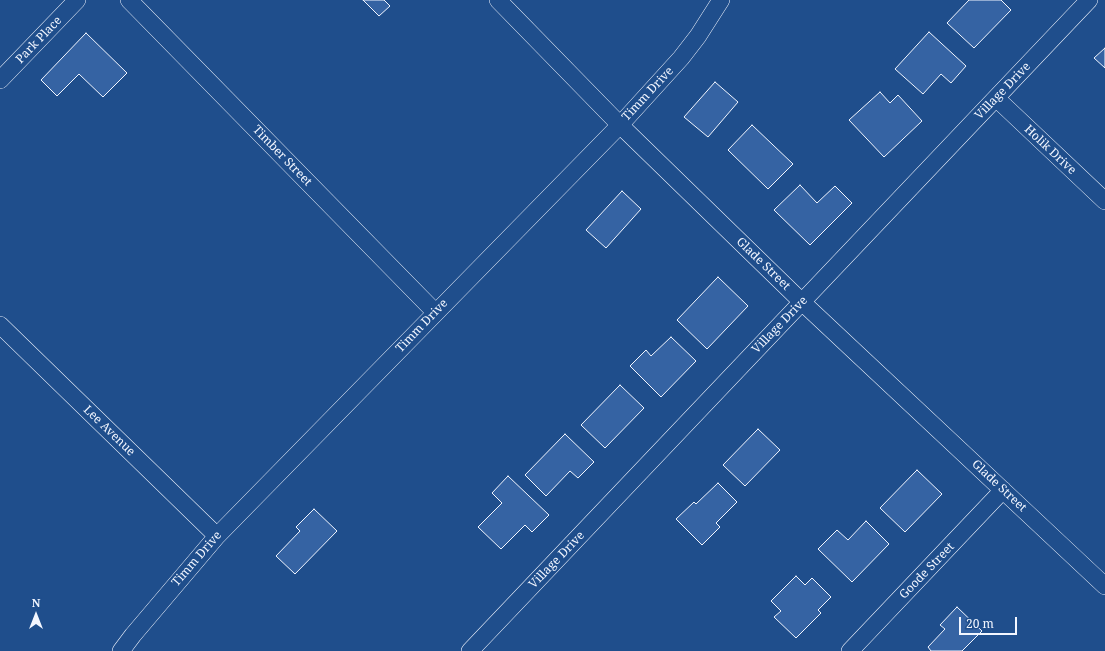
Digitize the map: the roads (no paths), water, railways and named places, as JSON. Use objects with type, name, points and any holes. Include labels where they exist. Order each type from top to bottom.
[{"type":"street","name":"Park Place","points":[[0,80],[77,0]]},
{"type":"street","name":"Timber Street","points":[[129,0],[435,312]]},
{"type":"street","name":"Glade Street","points":[[498,0],[620,125],[802,302],[1105,586]]},
{"type":"street","name":"Timm Drive","points":[[121,651],[217,536],[620,125],[681,58],[698,36],[721,0]]},
{"type":"street","name":"Village Drive","points":[[470,651],[1089,0]]},
{"type":"street","name":"Holik Drive","points":[[996,98],[1105,201]]},
{"type":"street","name":"Lee Avenue","points":[[0,325],[217,536]]},
{"type":"street","name":"Goode Street","points":[[850,651],[1003,490]]}]
